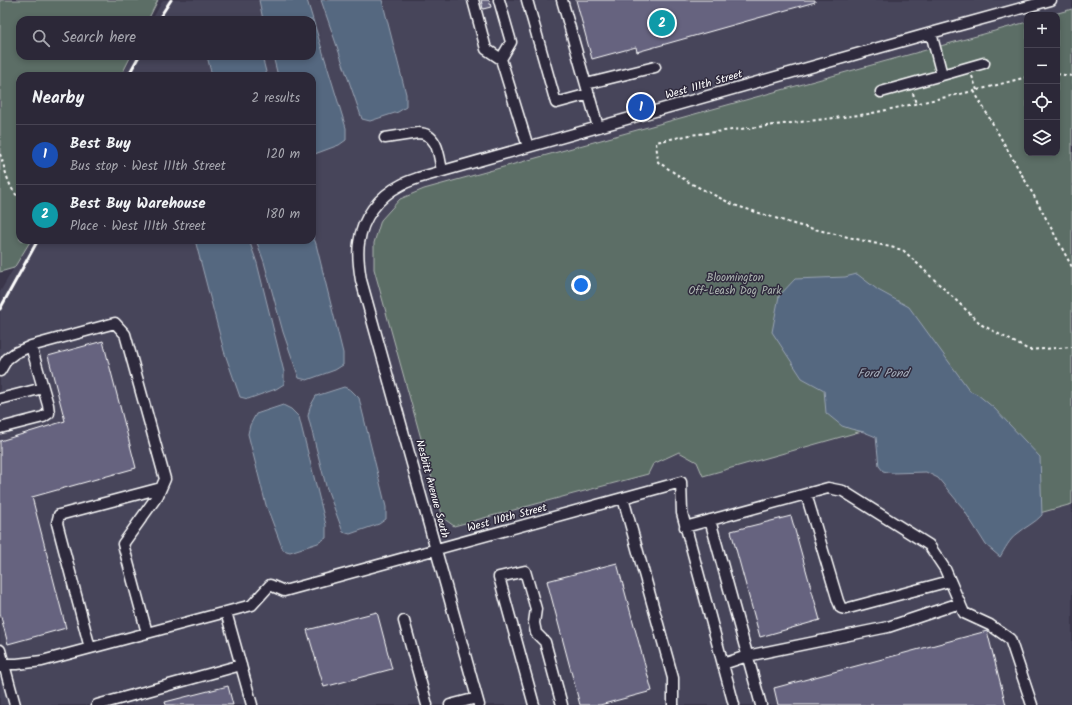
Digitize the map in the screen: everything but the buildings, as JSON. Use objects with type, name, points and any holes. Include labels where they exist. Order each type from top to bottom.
[{"type":"street","points":[[473,0],[486,49],[501,59],[528,147]]},
{"type":"street","points":[[499,0],[511,42],[501,59]]},
{"type":"street","points":[[527,0],[556,103],[587,89],[655,67]]},
{"type":"street","points":[[562,0],[598,128]]},
{"type":"street","name":"West 111th Street","points":[[361,280],[358,262],[358,243],[364,225],[373,209],[385,195],[401,185],[418,178],[1051,0]]},
{"type":"street","points":[[931,33],[942,75]]},
{"type":"street","points":[[881,92],[984,63]]},
{"type":"street","points":[[386,138],[418,132],[432,137],[438,149],[442,171]]},
{"type":"street","name":"Nesbitt Avenue South","points":[[361,280],[478,702]]},
{"type":"street","points":[[0,371],[7,360],[15,353],[31,346],[115,323],[124,334],[165,479],[158,495],[123,544],[147,633]]},
{"type":"street","points":[[0,428],[43,417],[49,413],[31,346]]},
{"type":"street","points":[[0,399],[43,388]]},
{"type":"street","name":"West 110th Street","points":[[226,612],[252,605],[270,585],[284,591],[681,482],[682,513],[685,527]]},
{"type":"street","points":[[90,648],[57,523],[59,515],[161,488]]},
{"type":"street","points":[[734,705],[685,527],[828,488],[843,491],[929,545],[945,569],[964,613],[990,625],[1010,639],[1032,705]]},
{"type":"street","points":[[806,494],[841,608],[845,609],[950,581]]},
{"type":"street","points":[[623,498],[673,678],[672,705]]},
{"type":"street","points":[[710,520],[761,705]]},
{"type":"street","points":[[534,705],[499,577],[525,571],[536,609],[534,623],[536,633],[545,642],[562,705]]},
{"type":"street","points":[[723,664],[747,656],[888,627],[960,604]]},
{"type":"street","points":[[2,666],[42,661],[226,612],[252,705]]},
{"type":"street","points":[[404,621],[427,705]]},
{"type":"street","points":[[0,650],[2,666],[15,705]]},
{"type":"street","points":[[97,705],[241,665]]},
{"type":"street","points":[[450,705],[478,702]]},
{"type":"path","points":[[970,67],[976,91],[1072,267]]},
{"type":"path","points":[[1060,74],[1072,76]]},
{"type":"path","points":[[1024,78],[976,91],[868,114],[690,134],[656,142],[658,162],[690,183],[734,205],[797,225],[903,250],[982,325],[1029,350],[1072,348]]},
{"type":"path","points":[[0,154],[12,189],[16,195]]},
{"type":"shaded area","points":[[163,0],[1072,0],[1072,705],[0,705],[0,292],[28,244],[316,244],[316,72],[124,72],[131,60],[316,60],[316,16],[154,16]]},
{"type":"green space","points":[[0,0],[158,0],[150,16],[16,16],[16,60],[129,60],[123,72],[16,72],[16,244],[29,244],[14,268],[0,272]]},
{"type":"green space","name":"Bloomington Off-Leash Dog Park","points":[[1072,9],[1072,504],[1004,523],[968,401],[703,476],[697,462],[679,452],[653,464],[648,474],[454,526],[443,518],[374,269],[374,243],[381,220],[400,199],[424,189],[1024,23],[1024,156],[1060,156],[1060,12]]},
{"type":"water","points":[[259,0],[307,0],[312,16],[262,16]]},
{"type":"water","points":[[321,0],[382,0],[406,94],[406,107],[398,112],[370,121],[362,119]]},
{"type":"water","points":[[316,30],[346,128],[346,140],[339,145],[316,154],[316,72],[277,72],[274,60],[316,60]]},
{"type":"water","points":[[208,60],[263,60],[266,72],[211,72]]},
{"type":"water","points":[[196,244],[250,244],[257,263],[284,372],[284,384],[276,389],[248,399],[240,397],[224,351]]},
{"type":"water","points":[[257,244],[316,244],[343,353],[343,365],[335,370],[307,380],[299,378],[283,332],[264,262]]},
{"type":"water","name":"Ford Pond","points":[[857,274],[878,290],[909,307],[970,391],[977,394],[994,408],[1040,457],[1042,515],[1014,536],[1000,557],[986,545],[962,507],[938,478],[926,472],[892,473],[883,471],[879,466],[876,437],[842,426],[826,413],[824,390],[802,378],[772,332],[779,296],[795,279],[845,277]]},
{"type":"water","points":[[344,387],[351,390],[359,398],[386,507],[386,519],[379,524],[350,534],[343,532],[326,486],[308,416],[310,407],[316,396]]},
{"type":"water","points":[[283,405],[291,409],[299,417],[326,525],[326,538],[318,543],[290,552],[283,550],[266,505],[248,434],[250,425],[256,414]]},
{"type":"railway","points":[[161,16],[171,0]]},
{"type":"railway","points":[[130,72],[137,60]]},
{"type":"railway","points":[[0,309],[36,244]]},
{"type":"place","name":"Best Buy Warehouse","points":[[662,23]]},
{"type":"place","name":"Best Buy","points":[[641,107]]}]
